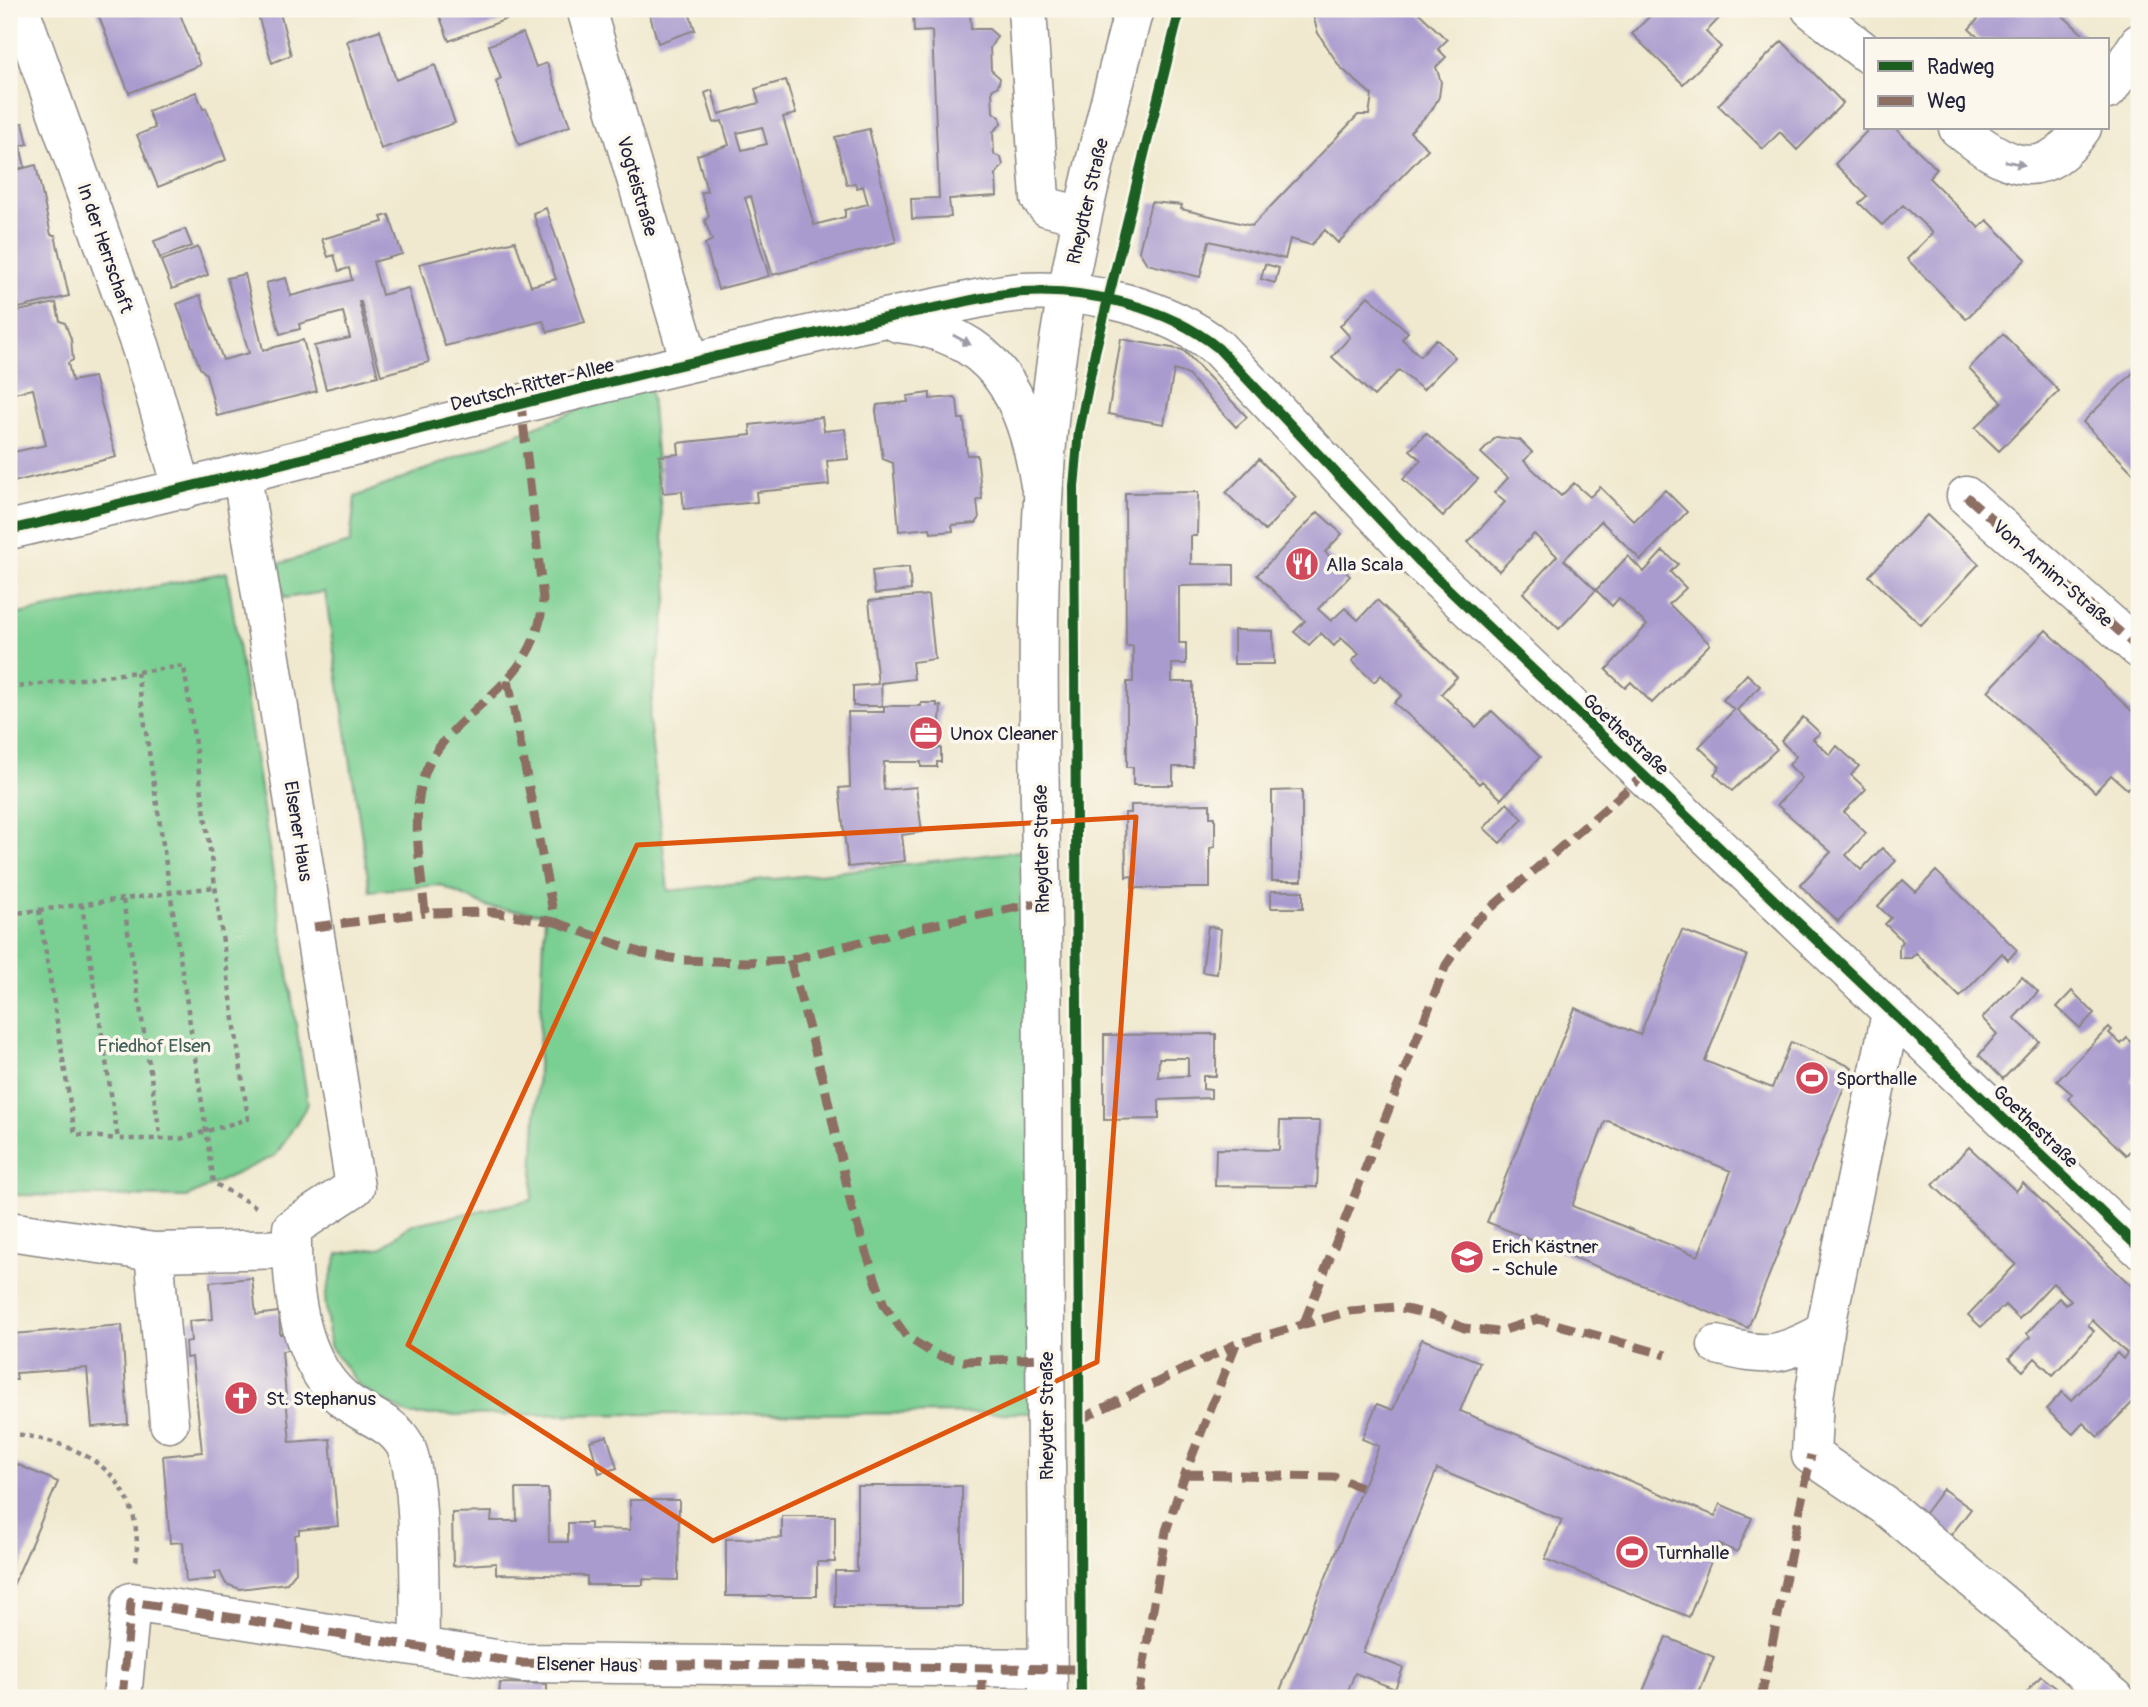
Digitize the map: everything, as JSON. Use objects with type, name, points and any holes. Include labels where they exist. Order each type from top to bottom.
[{"type":"street","name":"In der Herrschaft","points":[[20,9],[132,323],[183,490]]},
{"type":"street","name":"Vogteistraße","points":[[586,9],[690,362]]},
{"type":"street","points":[[1027,9],[1040,198],[1047,207],[1082,216]]},
{"type":"street","name":"Rheydter Straße","points":[[1048,1683],[1039,699],[1043,509],[1051,399],[1067,294],[1082,216],[1134,9]]},
{"type":"street","points":[[1811,9],[1864,51]]},
{"type":"street","points":[[2110,87],[2139,43]]},
{"type":"street","points":[[1961,130],[1996,156],[2023,166],[2052,159],[2068,147],[2081,130]]},
{"type":"street","name":"Deutsch-Ritter-Allee","points":[[9,530],[183,490],[690,362],[872,320],[1022,292],[1067,294]]},
{"type":"street","name":"Goethestraße","points":[[1067,294],[1128,304],[1162,314],[1192,329],[1218,348],[1420,562],[2139,1248]]},
{"type":"street","name":"Deutsch-Ritter-Allee","points":[[872,320],[946,331],[970,344],[987,359],[1008,388],[1024,420],[1036,461],[1043,509]]},
{"type":"street","name":"Elsener Haus","points":[[242,475],[355,1187],[292,1239]]},
{"type":"street","name":"Von-Arnim-Straße","points":[[1966,496],[2139,649]]},
{"type":"street","points":[[1891,1013],[1825,1332],[1814,1398],[1811,1455],[1884,1505],[2115,1698]]},
{"type":"street","points":[[9,1231],[154,1251],[292,1239],[300,1318],[310,1349],[324,1377],[349,1403],[393,1429],[405,1446],[411,1464],[420,1647]]},
{"type":"street","points":[[154,1251],[169,1423]]},
{"type":"street","points":[[1717,1345],[1758,1355],[1792,1350],[1825,1332]]},
{"type":"street","points":[[122,1698],[131,1602]]},
{"type":"street","name":"Elsener Haus","points":[[131,1602],[522,1663],[1048,1683]]},
{"type":"path","points":[[9,688],[184,666],[248,1119],[206,1132],[161,1140],[75,1134],[39,910]]},
{"type":"path","points":[[136,672],[214,1183],[292,1239]]},
{"type":"path","points":[[9,914],[215,887]]},
{"type":"path","points":[[122,900],[161,1140]]},
{"type":"path","points":[[82,905],[118,1139]]},
{"type":"path","points":[[9,1433],[41,1439],[80,1453],[114,1476],[132,1512],[135,1534],[131,1602]]},
{"type":"highlighted area","points":[[1136,817],[1097,1362],[713,1541],[408,1345],[637,845]]},
{"type":"green space","points":[[650,382],[668,595],[649,718],[668,891],[1029,850],[1036,1413],[409,1415],[360,1387],[330,1346],[325,1297],[338,1254],[383,1247],[410,1225],[532,1200],[545,914],[488,907],[440,885],[370,891],[325,592],[284,598],[278,564],[350,543],[355,497]]},
{"type":"green space","name":"Friedhof Elsen","points":[[227,572],[308,1104],[276,1155],[187,1197],[9,1195],[9,616]]},
{"type":"building","points":[[96,9],[178,9],[200,65],[129,93]]},
{"type":"building","points":[[279,9],[291,55],[272,63],[257,12]]},
{"type":"building","points":[[437,9],[527,9],[528,11],[449,41]]},
{"type":"building","points":[[648,9],[688,9],[695,30],[658,43]]},
{"type":"building","points":[[913,9],[970,9],[971,29],[989,29],[997,36],[990,48],[991,70],[1000,78],[998,86],[992,90],[993,112],[1000,117],[1001,124],[993,132],[994,154],[1001,158],[1003,165],[996,174],[997,196],[949,199],[951,217],[912,219],[911,199],[939,198],[932,31],[914,32]]},
{"type":"building","points":[[1311,9],[1415,9],[1447,40],[1438,49],[1446,57],[1436,67],[1441,82],[1439,97],[1432,110],[1410,132],[1428,149],[1338,243],[1325,230],[1311,245],[1290,239],[1285,259],[1209,241],[1200,277],[1147,264],[1139,251],[1151,202],[1182,205],[1181,209],[1252,226],[1358,115],[1369,115],[1372,95],[1340,67],[1318,33]]},
{"type":"building","points":[[1657,9],[1728,9],[1706,32],[1721,47],[1683,84],[1632,34]]},
{"type":"building","points":[[1967,9],[2063,9],[2061,14],[2087,38],[1979,38],[1969,29],[1978,19]]},
{"type":"building","points":[[380,30],[396,80],[435,65],[455,123],[381,149],[347,41]]},
{"type":"building","points":[[523,33],[536,67],[547,63],[570,126],[519,145],[496,82],[501,79],[489,45]]},
{"type":"building","points":[[1782,41],[1843,103],[1797,150],[1780,132],[1763,149],[1718,105]]},
{"type":"building","points":[[786,80],[796,114],[783,117],[814,225],[845,217],[845,210],[868,204],[863,186],[857,188],[855,183],[847,185],[835,137],[869,129],[896,242],[772,275],[751,196],[745,198],[769,276],[718,289],[705,244],[712,240],[705,221],[709,216],[701,193],[707,191],[697,155],[729,145],[722,121],[714,123],[705,93],[712,90],[719,114],[759,103],[755,89]],"holes":[[[762,127],[767,144],[742,150],[737,133]]]},
{"type":"building","points":[[196,92],[203,109],[206,108],[226,160],[158,187],[137,135],[155,128],[148,111]]},
{"type":"building","points":[[9,97],[16,124],[23,123],[28,144],[20,146],[25,167],[9,171]]},
{"type":"building","points":[[1868,130],[1897,130],[1937,169],[1929,178],[1979,228],[1987,220],[2026,259],[1966,319],[1907,259],[1933,233],[1903,205],[1882,225],[1859,203],[1867,196],[1835,164]]},
{"type":"building","points":[[36,165],[51,235],[55,235],[69,296],[19,308],[9,273],[9,172]]},
{"type":"building","points":[[546,208],[585,322],[548,332],[543,321],[445,346],[419,264],[515,241],[531,286],[556,279],[533,213]]},
{"type":"building","points":[[389,215],[402,254],[373,262],[382,295],[408,288],[429,362],[381,375],[359,302],[378,376],[326,389],[314,346],[350,338],[343,312],[299,324],[300,329],[280,334],[266,283],[286,278],[291,296],[352,280],[349,268],[339,271],[334,255],[328,257],[322,239],[383,222],[381,217]]},
{"type":"building","points":[[185,229],[192,246],[160,258],[154,241]]},
{"type":"building","points":[[198,247],[208,275],[172,289],[161,261]]},
{"type":"building","points":[[1265,264],[1279,268],[1275,283],[1261,279]]},
{"type":"building","points":[[245,274],[263,350],[303,340],[317,391],[217,416],[206,374],[200,368],[177,304],[200,295],[223,360],[249,353],[227,278]]},
{"type":"building","points":[[1368,296],[1408,332],[1402,339],[1420,356],[1436,339],[1455,357],[1423,390],[1399,370],[1374,396],[1332,357],[1350,337],[1340,326]]},
{"type":"building","points":[[56,303],[60,321],[65,323],[71,339],[73,360],[68,363],[72,381],[94,377],[116,457],[9,483],[9,453],[46,445],[33,389],[9,394],[9,313]]},
{"type":"building","points":[[2003,334],[2059,391],[1999,451],[1975,428],[2002,402],[1969,368]]},
{"type":"building","points":[[1121,339],[1183,350],[1247,417],[1236,427],[1187,374],[1174,370],[1164,424],[1108,414]]},
{"type":"building","points":[[2139,367],[2139,479],[2083,422]]},
{"type":"building","points":[[930,393],[930,399],[954,397],[957,400],[959,419],[964,419],[967,455],[977,455],[982,499],[977,500],[979,519],[976,523],[952,525],[953,531],[931,533],[930,528],[899,531],[893,463],[883,459],[877,405],[908,402],[907,396]]},
{"type":"building","points":[[822,417],[824,431],[845,429],[848,459],[827,461],[829,485],[756,492],[757,502],[684,509],[682,491],[663,493],[659,456],[679,454],[678,443],[751,435],[750,425]]},
{"type":"building","points":[[1426,433],[1478,479],[1443,516],[1403,479],[1421,460],[1410,450]]},
{"type":"building","points":[[1496,437],[1520,440],[1532,452],[1524,461],[1561,496],[1574,483],[1590,497],[1600,487],[1634,521],[1665,490],[1687,512],[1641,560],[1601,521],[1564,560],[1596,590],[1559,629],[1523,593],[1557,556],[1534,534],[1499,571],[1468,542],[1505,502],[1494,493],[1508,478],[1481,453]]},
{"type":"building","points":[[1259,459],[1296,497],[1265,531],[1226,493]]},
{"type":"building","points":[[1198,492],[1197,536],[1191,536],[1191,564],[1234,565],[1234,585],[1179,586],[1179,643],[1186,643],[1186,664],[1172,664],[1172,682],[1193,682],[1193,767],[1173,767],[1173,785],[1133,785],[1133,767],[1127,767],[1127,682],[1133,682],[1133,646],[1126,646],[1125,493]]},
{"type":"building","points":[[1318,512],[1342,534],[1325,552],[1350,576],[1318,609],[1331,621],[1345,608],[1358,620],[1377,600],[1457,677],[1441,694],[1476,727],[1492,711],[1540,757],[1501,799],[1482,781],[1479,784],[1434,737],[1394,703],[1402,695],[1381,675],[1374,682],[1352,661],[1359,654],[1341,638],[1334,646],[1321,633],[1309,645],[1294,632],[1305,621],[1257,575]]},
{"type":"building","points":[[1927,515],[1979,564],[1921,625],[1869,576]]},
{"type":"building","points":[[1663,551],[1678,564],[1670,572],[1686,588],[1669,604],[1710,644],[1652,703],[1631,682],[1625,688],[1606,670],[1647,625],[1619,598],[1612,606],[1596,590],[1628,556],[1644,572]]},
{"type":"building","points":[[909,567],[911,590],[875,594],[872,571]]},
{"type":"building","points":[[928,595],[935,659],[912,662],[914,679],[881,683],[882,706],[853,706],[853,686],[878,684],[869,601]]},
{"type":"building","points":[[1234,630],[1273,631],[1274,664],[1234,664]]},
{"type":"building","points":[[2046,630],[2139,718],[2139,776],[2127,789],[2111,775],[2095,792],[1988,691]]},
{"type":"building","points":[[1747,674],[1760,686],[1737,710],[1777,749],[1732,791],[1714,774],[1720,767],[1699,747],[1734,710],[1723,700]]},
{"type":"building","points":[[921,703],[937,703],[937,706],[941,706],[938,748],[941,748],[941,762],[937,762],[937,767],[921,767],[921,762],[884,762],[883,779],[884,790],[916,787],[922,832],[902,835],[905,861],[848,867],[839,788],[850,787],[848,712],[884,712],[884,706],[921,706]]},
{"type":"building","points":[[1803,717],[1820,733],[1813,739],[1830,755],[1837,746],[1859,766],[1851,775],[1866,789],[1844,812],[1866,833],[1846,855],[1861,870],[1882,848],[1896,861],[1838,921],[1800,885],[1831,852],[1777,805],[1802,778],[1789,765],[1796,756],[1781,741]]},
{"type":"building","points":[[1302,790],[1302,881],[1272,881],[1272,791]]},
{"type":"building","points":[[1507,803],[1523,819],[1500,843],[1484,828]]},
{"type":"building","points":[[1210,804],[1210,817],[1215,817],[1215,847],[1210,848],[1210,888],[1132,888],[1132,876],[1126,877],[1125,813],[1131,813],[1131,805]]},
{"type":"building","points":[[1936,871],[2017,950],[2008,960],[2002,953],[1960,997],[1916,953],[1911,958],[1899,958],[1899,945],[1903,941],[1885,924],[1891,918],[1878,906],[1903,880],[1916,892]]},
{"type":"building","points":[[1271,891],[1303,891],[1303,908],[1271,908]]},
{"type":"building","points":[[1208,926],[1221,929],[1217,974],[1202,972]]},
{"type":"building","points":[[1682,930],[1747,955],[1705,1061],[1772,1088],[1791,1042],[1852,1067],[1748,1328],[1487,1222],[1575,1008],[1640,1035]],"holes":[[[1608,1121],[1731,1171],[1698,1256],[1572,1206],[1605,1122]]]},
{"type":"building","points":[[2022,977],[2038,992],[2014,1018],[2039,1041],[2003,1079],[1979,1055],[1997,1034],[1982,1018]]},
{"type":"building","points":[[2072,991],[2094,1013],[2080,1028],[2057,1007]]},
{"type":"building","points":[[2109,1027],[2112,1030],[2109,1033],[2121,1044],[2127,1038],[2139,1049],[2139,1071],[2131,1080],[2139,1088],[2139,1142],[2126,1155],[2068,1099],[2072,1094],[2057,1081]]},
{"type":"building","points":[[1216,1034],[1216,1076],[1203,1076],[1203,1089],[1211,1090],[1211,1098],[1159,1100],[1159,1119],[1104,1120],[1104,1035]],"holes":[[[1159,1058],[1188,1058],[1188,1076],[1158,1077]]]},
{"type":"building","points":[[1280,1121],[1320,1121],[1317,1187],[1215,1186],[1216,1149],[1279,1150]]},
{"type":"building","points":[[1969,1147],[2016,1191],[2023,1183],[2139,1293],[2139,1396],[2098,1437],[2083,1423],[2073,1434],[2046,1409],[2062,1392],[2071,1401],[2117,1353],[2123,1359],[2127,1353],[2092,1320],[2088,1325],[2094,1331],[2053,1375],[2035,1358],[2023,1371],[2009,1358],[2030,1337],[2027,1333],[2059,1298],[2066,1305],[2071,1300],[2053,1283],[2019,1319],[2005,1305],[1981,1327],[1968,1315],[2016,1264],[1933,1185]]},
{"type":"building","name":"St. Stephanus","points":[[252,1278],[256,1315],[279,1312],[280,1334],[286,1334],[288,1350],[282,1351],[290,1442],[330,1439],[338,1526],[299,1530],[299,1534],[295,1535],[296,1572],[287,1583],[240,1589],[226,1584],[220,1572],[215,1572],[216,1579],[186,1582],[183,1542],[170,1543],[163,1456],[202,1452],[192,1357],[186,1358],[185,1342],[191,1341],[189,1321],[213,1319],[210,1282]]},
{"type":"building","points":[[9,1311],[13,1334],[122,1325],[128,1424],[92,1427],[87,1368],[16,1373],[17,1380],[9,1380]]},
{"type":"building","points":[[1422,1339],[1480,1362],[1460,1411],[1715,1516],[1720,1504],[1752,1518],[1737,1552],[1718,1544],[1689,1617],[1545,1559],[1562,1520],[1437,1469],[1363,1652],[1403,1668],[1395,1689],[1355,1673],[1345,1698],[1277,1698],[1379,1446],[1362,1439],[1377,1404],[1393,1410]]},
{"type":"building","points":[[607,1436],[617,1468],[599,1473],[590,1441]]},
{"type":"building","points":[[9,1461],[58,1482],[9,1595]]},
{"type":"building","points":[[857,1486],[962,1486],[962,1607],[835,1607],[835,1571],[857,1571]]},
{"type":"building","points":[[516,1489],[548,1489],[549,1542],[568,1542],[568,1523],[590,1523],[590,1529],[630,1530],[630,1500],[679,1500],[678,1580],[643,1579],[643,1585],[587,1585],[587,1576],[496,1574],[496,1563],[453,1566],[452,1513],[492,1512],[491,1521],[517,1521]]},
{"type":"building","points":[[1943,1489],[1971,1509],[1948,1539],[1922,1517]]},
{"type":"building","points":[[782,1516],[835,1516],[835,1562],[817,1562],[817,1596],[726,1596],[726,1539],[782,1538]]},
{"type":"building","points":[[1666,1637],[1714,1657],[1697,1698],[1640,1698]]},
{"type":"building","points":[[2041,1676],[2055,1687],[2068,1698],[2022,1698]]},
{"type":"building","points":[[500,1683],[547,1684],[547,1698],[499,1698]]},
{"type":"marked path","points":[[508,680],[555,922],[493,912],[425,913],[417,828],[423,779],[434,754],[450,734],[508,678],[525,657],[537,631],[543,599],[521,404]]},
{"type":"marked path","points":[[1966,496],[2139,649]]},
{"type":"marked path","points":[[1304,1323],[1446,965],[1476,921],[1644,775]]},
{"type":"marked path","points":[[555,922],[642,953],[682,960],[746,962],[790,960],[912,929],[1042,902]]},
{"type":"marked path","points":[[314,927],[425,913]]},
{"type":"marked path","points":[[790,960],[824,1083],[852,1209],[884,1305],[907,1337],[936,1355],[964,1361],[1045,1358]]},
{"type":"marked path","points":[[1138,1698],[1166,1531],[1185,1474],[1236,1344],[1350,1311],[1397,1307],[1440,1317],[1464,1328],[1498,1332],[1538,1319],[1666,1355]]},
{"type":"marked path","points":[[1079,1420],[1236,1344]]},
{"type":"marked path","points":[[1761,1698],[1811,1455]]},
{"type":"marked path","points":[[1185,1474],[1334,1477],[1361,1487]]},
{"type":"marked path","points":[[122,1698],[131,1602],[522,1663],[1081,1669]]},
{"type":"marked path","points":[[982,1668],[982,1698]]},
{"type":"cycle path","points":[[1081,1698],[1074,487],[1079,431],[1095,352],[1180,9]]},
{"type":"cycle path","points":[[9,530],[622,379],[847,326],[988,297],[1023,292],[1073,293],[1151,311],[1175,321],[1218,348],[1420,562],[2139,1248]]},
{"type":"place","name":"Alla Scala","points":[[1302,564]]},
{"type":"place","name":"Unox Cleaner","points":[[926,733]]},
{"type":"place","name":"Sporthalle","points":[[1812,1078]]},
{"type":"place","name":"Erich Kästner - Schule","points":[[1467,1257]]},
{"type":"place","name":"St. Stephanus","points":[[241,1398]]},
{"type":"place","name":"Turnhalle","points":[[1632,1552]]}]
